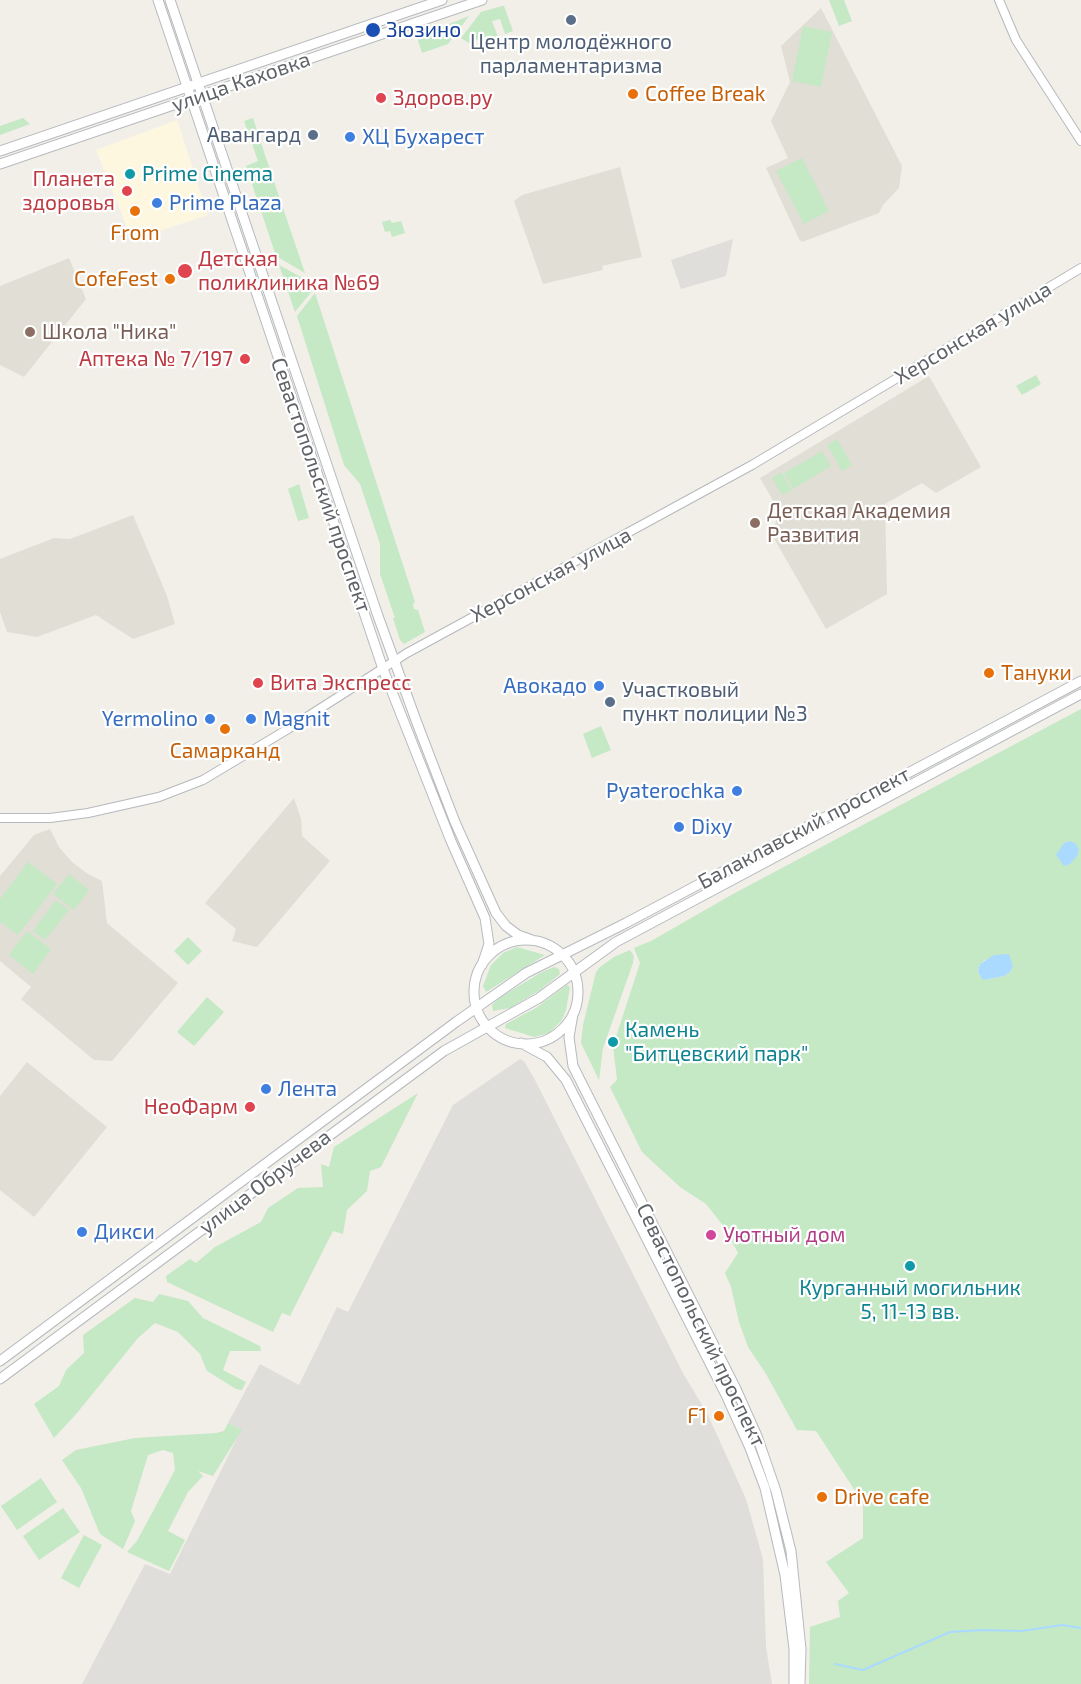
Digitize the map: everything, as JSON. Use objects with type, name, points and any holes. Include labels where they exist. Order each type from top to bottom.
[{"type":"main road","name":"Севастопольский проспект","points":[[158,0],[192,85]]},
{"type":"main road","name":"Севастопольский проспект","points":[[170,0],[196,98],[383,669],[450,841],[485,918],[489,944],[475,983],[477,1007]]},
{"type":"main road","name":"улица Каховка","points":[[0,151],[442,0]]},
{"type":"main road","name":"улица Каховка","points":[[0,164],[482,0]]},
{"type":"main road","name":"Севастопольский проспект","points":[[196,98],[395,661],[455,822],[487,895],[506,926],[518,935],[562,954]]},
{"type":"main road","name":"Балаклавский проспект","points":[[526,974],[1081,681]]},
{"type":"main road","name":"Балаклавский проспект","points":[[539,998],[616,942],[1081,694]]},
{"type":"main road","points":[[482,965],[488,956],[506,943],[532,940]]},
{"type":"main road","points":[[562,954],[575,971]]},
{"type":"main road","name":"Севастопольский проспект","points":[[575,971],[578,991],[569,1038],[573,1066],[736,1389],[757,1436],[776,1491],[791,1551],[801,1649],[800,1684]]},
{"type":"main road","name":"улица Обручева","points":[[0,1361],[477,1007],[526,974]]},
{"type":"main road","name":"улица Обручева","points":[[0,1379],[422,1065],[467,1037],[539,998]]},
{"type":"main road","points":[[477,1007],[489,1026]]},
{"type":"main road","points":[[521,1043],[530,1044],[547,1040],[563,1029],[573,1014]]},
{"type":"main road","name":"Севастопольский проспект","points":[[489,1026],[504,1037],[547,1057],[566,1080],[726,1395],[765,1488],[785,1575],[794,1649],[794,1684]]},
{"type":"street","points":[[999,0],[1016,40],[1081,141]]},
{"type":"street","name":"Херсонская улица","points":[[0,818],[50,818],[126,806],[177,791],[203,780],[428,641],[752,465],[1081,268]]},
{"type":"shaded area","points":[[821,8],[902,166],[899,188],[883,205],[879,213],[802,242],[766,168],[788,158],[771,121],[790,82],[781,46]]},
{"type":"shaded area","points":[[177,120],[208,215],[132,240],[96,150]]},
{"type":"shaded area","points":[[620,167],[642,257],[602,266],[603,270],[543,284],[514,201],[522,195]]},
{"type":"shaded area","points":[[733,239],[726,276],[681,289],[671,260]]},
{"type":"shaded area","name":"Школа \"Ника\"","points":[[69,258],[86,299],[24,377],[0,365],[0,286]]},
{"type":"shaded area","points":[[929,376],[981,467],[936,493],[922,483],[885,504],[887,594],[826,629],[772,535],[779,511],[760,478]]},
{"type":"shaded area","points":[[133,515],[167,596],[175,624],[133,639],[96,615],[37,637],[7,632],[0,612],[0,559],[54,538],[70,539]]},
{"type":"shaded area","points":[[294,798],[301,819],[302,836],[330,861],[257,947],[232,941],[236,929],[205,903]]},
{"type":"shaded area","points":[[50,829],[59,847],[72,862],[102,881],[107,923],[178,983],[112,1061],[94,1060],[21,999],[31,987],[0,961],[0,876],[34,835]]},
{"type":"shaded area","points":[[520,1059],[524,1061],[535,1080],[684,1375],[707,1413],[746,1499],[763,1559],[766,1647],[772,1684],[82,1684],[145,1564],[170,1574],[241,1430],[228,1423],[260,1364],[299,1385],[337,1307],[348,1312],[453,1105]]},
{"type":"shaded area","points":[[27,1062],[107,1127],[34,1217],[0,1190],[0,1096]]},
{"type":"green space","points":[[829,0],[844,0],[852,21],[839,26]]},
{"type":"green space","points":[[504,6],[513,31],[505,34],[500,19],[492,21],[498,37],[490,39],[487,36],[469,43],[461,38],[481,12]]},
{"type":"green space","points":[[469,16],[448,44],[422,53],[417,37]]},
{"type":"green space","points":[[803,26],[832,32],[821,87],[792,81]]},
{"type":"green space","points":[[23,118],[30,124],[0,135],[0,126]]},
{"type":"green space","points":[[253,118],[305,273],[276,256],[246,166],[258,161],[244,121]]},
{"type":"green space","points":[[802,158],[829,211],[804,224],[776,171]]},
{"type":"green space","points":[[390,220],[392,223],[401,221],[405,233],[392,237],[390,231],[385,232],[382,222]]},
{"type":"green space","points":[[279,265],[308,281],[312,291],[295,312]]},
{"type":"green space","points":[[315,293],[415,602],[414,609],[418,610],[425,632],[404,644],[400,640],[380,574],[380,544],[360,484],[344,465],[297,316]]},
{"type":"green space","points":[[1036,375],[1041,384],[1022,395],[1016,386]]},
{"type":"green space","points":[[837,439],[852,465],[842,471],[827,445]]},
{"type":"green space","points":[[822,451],[831,466],[793,489],[784,473]]},
{"type":"green space","points":[[781,472],[792,490],[782,495],[772,478]]},
{"type":"green space","points":[[299,484],[309,518],[298,521],[288,489]]},
{"type":"green space","points":[[1081,709],[1081,1684],[809,1684],[810,1627],[840,1617],[838,1601],[849,1593],[826,1562],[863,1538],[863,1503],[816,1431],[797,1430],[748,1347],[725,1273],[738,1253],[725,1228],[706,1204],[680,1187],[642,1152],[610,1087],[617,1080],[613,1046],[640,963],[634,948],[651,941],[733,894]],"holes":[[[1008,954],[1013,967],[1004,976],[984,980],[978,971],[980,964],[985,960]]]},
{"type":"green space","points":[[601,726],[611,750],[592,758],[583,734]]},
{"type":"green space","points":[[28,862],[57,884],[18,935],[0,922],[0,899]]},
{"type":"green space","points":[[69,874],[89,890],[74,910],[53,894]]},
{"type":"green space","points":[[56,900],[69,910],[45,940],[33,931]]},
{"type":"green space","points":[[27,931],[51,949],[33,974],[9,955]]},
{"type":"green space","points":[[188,937],[202,951],[188,965],[174,951]]},
{"type":"green space","points":[[517,947],[545,955],[486,992],[483,986],[491,965],[503,953]]},
{"type":"green space","points":[[630,950],[634,956],[633,963],[603,1048],[599,1080],[581,1043],[583,1025],[596,972],[614,957]]},
{"type":"green space","points":[[554,967],[559,969],[560,974],[540,990],[510,1008],[493,1011],[492,1005],[499,998]]},
{"type":"green space","points":[[567,985],[570,987],[566,1010],[562,1020],[549,1033],[534,1037],[505,1028],[506,1024],[536,1008]]},
{"type":"green space","points":[[207,997],[224,1012],[194,1046],[177,1032]]},
{"type":"green space","points":[[418,1093],[381,1167],[370,1171],[367,1191],[347,1210],[343,1234],[333,1231],[290,1316],[282,1313],[273,1332],[167,1282],[166,1276],[190,1259],[196,1263],[215,1247],[261,1222],[268,1208],[298,1188],[323,1187],[321,1164],[329,1167],[334,1147]]},
{"type":"green space","points":[[159,1294],[188,1301],[203,1318],[260,1346],[261,1351],[230,1351],[223,1370],[246,1382],[242,1390],[236,1389],[207,1371],[200,1354],[178,1332],[155,1323],[138,1338],[54,1438],[34,1404],[59,1386],[66,1370],[84,1353],[83,1335],[135,1298],[153,1302]]},
{"type":"green space","points":[[228,1423],[242,1430],[213,1476],[198,1471],[203,1476],[188,1492],[168,1531],[185,1540],[169,1571],[127,1552],[137,1541],[175,1470],[173,1453],[163,1450],[148,1455],[131,1511],[135,1521],[123,1549],[100,1534],[81,1488],[62,1460],[76,1450],[135,1438],[216,1433],[224,1431]]},
{"type":"green space","points":[[41,1478],[57,1502],[17,1530],[1,1506]]},
{"type":"green space","points":[[63,1508],[80,1532],[39,1560],[23,1536]]},
{"type":"green space","points":[[84,1535],[102,1545],[79,1588],[61,1578]]},
{"type":"water","points":[[1070,841],[1076,844],[1079,850],[1070,864],[1064,866],[1056,855],[1064,843]]},
{"type":"water","points":[[1009,954],[1013,967],[1010,972],[1004,976],[982,979],[978,971],[980,964],[994,955]]},
{"type":"waterway","points":[[835,1664],[863,1670],[950,1632],[1022,1631],[1062,1625],[1081,1628]]},
{"type":"place","name":"Центр молодёжного парламентаризма","points":[[571,20]]},
{"type":"place","name":"Зюзино","points":[[373,30]]},
{"type":"place","name":"Coffee Break","points":[[633,94]]},
{"type":"place","name":"Здоров.ру","points":[[381,98]]},
{"type":"place","name":"Авангард","points":[[313,135]]},
{"type":"place","name":"ХЦ Бухарест","points":[[350,137]]},
{"type":"place","name":"Prime Cinema","points":[[130,174]]},
{"type":"place","name":"Планета здоровья","points":[[127,191]]},
{"type":"place","name":"Prime Plaza","points":[[157,203]]},
{"type":"place","name":"From","points":[[135,211]]},
{"type":"place","name":"Детская поликлиника №69","points":[[185,271]]},
{"type":"place","name":"CofeFest","points":[[170,279]]},
{"type":"place","name":"Школа \"Ника\"","points":[[30,332]]},
{"type":"place","name":"Аптека № 7/197","points":[[245,359]]},
{"type":"place","name":"Детская Академия Развития","points":[[755,523]]},
{"type":"place","name":"Тануки","points":[[989,673]]},
{"type":"place","name":"Вита Экспресс","points":[[258,683]]},
{"type":"place","name":"Авокадо","points":[[599,686]]},
{"type":"place","name":"Участковый пункт полиции №3","points":[[610,702]]},
{"type":"place","name":"Yermolino","points":[[210,719]]},
{"type":"place","name":"Magnit","points":[[251,719]]},
{"type":"place","name":"Самарканд","points":[[225,729]]},
{"type":"place","name":"Pyaterochka","points":[[737,791]]},
{"type":"place","name":"Dixy","points":[[679,827]]},
{"type":"place","name":"Камень \"Битцевский парк\"","points":[[613,1042]]},
{"type":"place","name":"Лента","points":[[266,1089]]},
{"type":"place","name":"НеоФарм","points":[[250,1107]]},
{"type":"place","name":"Дикси","points":[[82,1232]]},
{"type":"place","name":"Уютный дом","points":[[711,1235]]},
{"type":"place","name":"Курганный могильник 5, 11-13 вв.","points":[[910,1266]]},
{"type":"place","name":"F1","points":[[719,1416]]},
{"type":"place","name":"Drive cafe","points":[[822,1497]]}]
